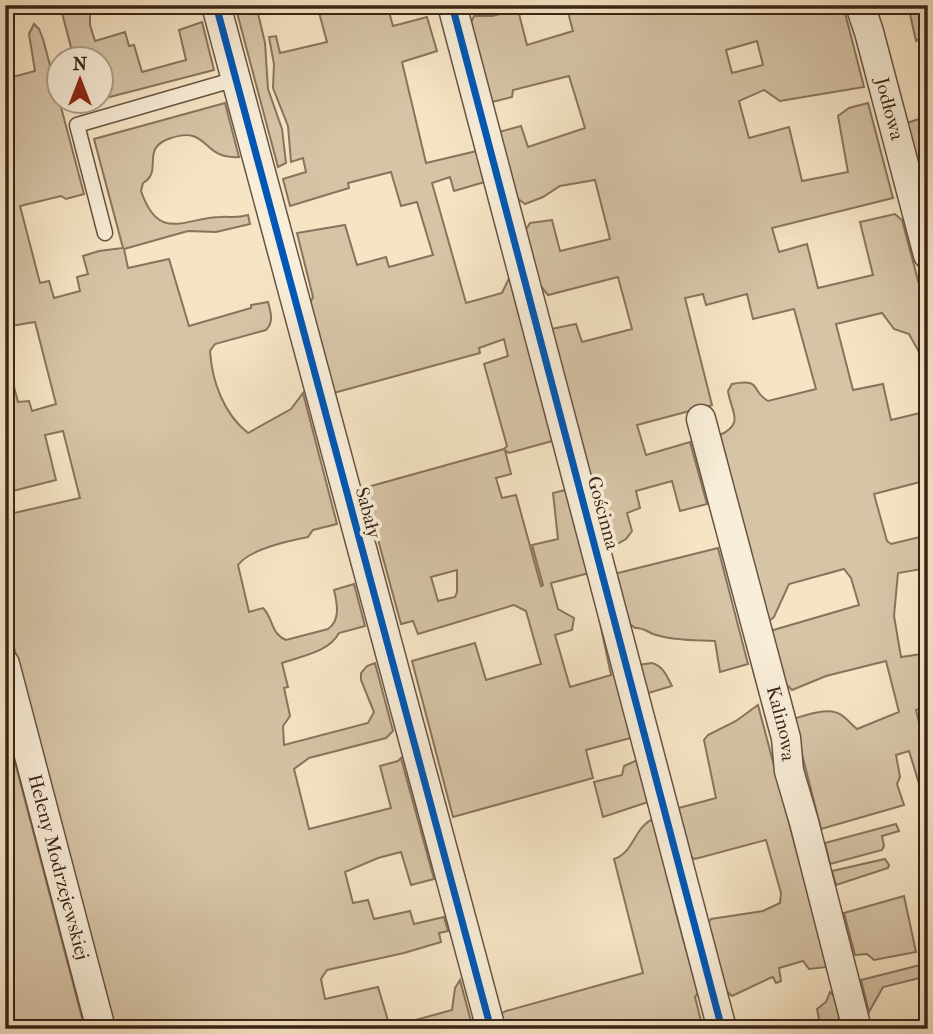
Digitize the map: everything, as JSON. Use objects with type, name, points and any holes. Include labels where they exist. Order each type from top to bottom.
[{"type":"street","name":"Sabały","points":[[216,5],[492,1029]]},
{"type":"street","name":"Gościnna","points":[[452,5],[722,1029]]},
{"type":"street","name":"Jodłowa","points":[[860,5],[928,255]]},
{"type":"street","name":"Kalinowa","points":[[701,419],[786,738],[789,771],[857,1029]]},
{"type":"street","name":"Heleny Modrzejewskiej","points":[[5,664],[101,1029]]},
{"type":"lane","points":[[105,233],[77,125],[236,79]]},
{"type":"shaded area","points":[[60,5],[90,5],[90,25],[95,41],[125,32],[129,46],[134,45],[142,72],[186,60],[179,30],[202,22],[214,70],[116,95],[116,46],[71,46]]},
{"type":"shaded area","points":[[235,5],[256,5],[265,43],[268,89],[282,129],[286,163],[278,167]]},
{"type":"shaded area","points":[[317,5],[387,5],[393,26],[427,17],[437,51],[402,62],[426,163],[481,150],[488,181],[454,191],[450,177],[432,183],[466,303],[502,293],[511,274],[556,440],[509,453],[505,450],[511,474],[496,478],[502,498],[516,495],[541,586],[543,585],[532,545],[558,539],[553,493],[569,489],[593,572],[551,583],[558,609],[574,618],[572,630],[555,635],[570,687],[611,675],[599,618],[634,737],[586,750],[593,778],[453,817],[412,661],[475,643],[486,680],[541,664],[526,611],[514,605],[418,634],[413,621],[401,624],[364,488],[504,449],[507,446],[484,364],[508,356],[504,339],[479,348],[480,353],[330,394],[308,308],[313,297],[297,233],[345,225],[357,265],[386,257],[389,267],[433,255],[417,202],[401,206],[391,172],[348,183],[349,188],[290,206],[283,179],[306,172],[303,158],[291,162],[288,126],[273,88],[274,64],[269,37],[276,36],[280,53],[327,42]],"holes":[[[457,570],[455,597],[438,601],[431,577]]]},
{"type":"shaded area","points":[[566,5],[843,5],[864,87],[780,101],[764,90],[739,101],[749,138],[789,127],[802,181],[848,172],[838,116],[849,108],[868,103],[893,198],[772,228],[779,252],[807,244],[818,288],[873,275],[860,222],[895,214],[902,220],[928,318],[928,368],[909,334],[894,329],[882,313],[836,324],[853,390],[883,384],[891,420],[928,411],[928,480],[874,494],[887,541],[891,544],[928,535],[928,568],[898,573],[894,616],[901,657],[928,653],[928,706],[916,710],[928,760],[928,813],[909,751],[896,755],[900,777],[897,784],[904,805],[821,829],[793,719],[819,712],[833,712],[839,713],[857,729],[899,712],[886,661],[826,676],[792,690],[784,682],[770,631],[859,605],[851,578],[844,569],[789,584],[774,617],[768,622],[720,435],[728,431],[734,421],[728,391],[732,384],[752,384],[768,401],[816,389],[794,309],[753,319],[747,294],[706,305],[703,294],[685,298],[712,405],[637,425],[646,455],[690,442],[707,504],[680,511],[672,481],[636,491],[640,508],[627,513],[632,531],[626,539],[612,547],[605,540],[551,329],[576,324],[582,342],[632,329],[618,277],[548,295],[539,284],[525,231],[530,223],[552,220],[560,251],[610,239],[595,180],[560,186],[525,204],[517,198],[499,132],[521,126],[528,147],[585,128],[569,76],[513,90],[512,97],[492,102],[470,25],[474,16],[492,16],[518,10],[527,45],[573,31]],"holes":[[[757,41],[763,65],[732,73],[726,50]]]},
{"type":"shaded area","points":[[908,5],[928,5],[928,31],[916,41]]},
{"type":"shaded area","points":[[34,24],[43,39],[46,50],[46,116],[63,116],[84,194],[66,199],[61,196],[20,206],[40,283],[49,281],[54,298],[80,291],[77,277],[88,274],[83,256],[123,248],[94,139],[225,103],[239,157],[227,157],[218,153],[193,136],[171,138],[161,142],[156,148],[152,172],[143,183],[141,191],[148,207],[164,222],[174,224],[248,215],[250,224],[216,232],[188,231],[124,249],[128,268],[169,259],[189,326],[268,302],[271,321],[266,330],[215,344],[210,351],[213,374],[226,407],[248,433],[291,409],[303,393],[337,524],[313,530],[308,537],[260,550],[238,565],[249,612],[263,608],[277,634],[286,640],[328,629],[336,616],[334,590],[354,584],[365,626],[339,633],[322,649],[282,663],[288,687],[284,688],[290,716],[283,726],[284,745],[368,723],[374,712],[361,680],[361,673],[367,666],[375,663],[393,731],[386,738],[309,758],[294,769],[309,829],[391,808],[380,766],[401,758],[434,879],[411,885],[401,852],[345,872],[353,903],[368,900],[374,919],[410,911],[414,924],[444,917],[448,931],[439,933],[441,942],[327,970],[321,979],[325,999],[378,987],[390,1027],[452,1010],[455,988],[460,980],[473,1029],[110,1029],[5,612],[5,515],[80,498],[63,431],[45,435],[56,480],[5,493],[5,353],[18,402],[29,401],[32,411],[56,404],[35,322],[5,327],[5,79],[35,71],[29,34]]},
{"type":"shaded area","points":[[928,116],[928,161],[917,161],[907,123]]},
{"type":"shaded area","points":[[718,548],[748,664],[720,672],[715,641],[663,637],[635,628],[626,621],[614,574]]},
{"type":"shaded area","points":[[652,663],[662,669],[672,686],[645,694],[637,665]]},
{"type":"shaded area","points":[[758,705],[827,967],[809,969],[803,961],[779,968],[781,981],[776,983],[773,977],[732,996],[723,988],[706,925],[711,919],[763,911],[780,903],[781,893],[766,840],[695,859],[688,856],[675,809],[716,798],[704,740]]},
{"type":"shaded area","points":[[5,724],[85,1029],[5,1029]]},
{"type":"shaded area","points":[[640,759],[651,801],[603,817],[594,782],[622,775],[624,766]]},
{"type":"shaded area","points":[[655,818],[675,909],[698,993],[695,997],[701,1021],[709,1024],[710,1029],[502,1029],[499,1015],[506,1011],[643,973],[614,859],[626,851],[642,827]]},
{"type":"shaded area","points":[[896,824],[899,831],[882,836],[882,850],[830,864],[825,843]]},
{"type":"shaded area","points":[[885,859],[888,868],[836,885],[832,871]]},
{"type":"shaded area","points":[[904,896],[916,952],[874,960],[867,954],[855,955],[844,913]]},
{"type":"shaded area","points":[[928,963],[928,976],[883,987],[869,1012],[861,980]]},
{"type":"shaded area","points":[[830,992],[835,997],[844,1029],[821,1029],[817,1009],[826,1002]]},
{"type":"cycle path","points":[[216,5],[491,1029]]},
{"type":"cycle path","points":[[452,5],[722,1029]]}]
